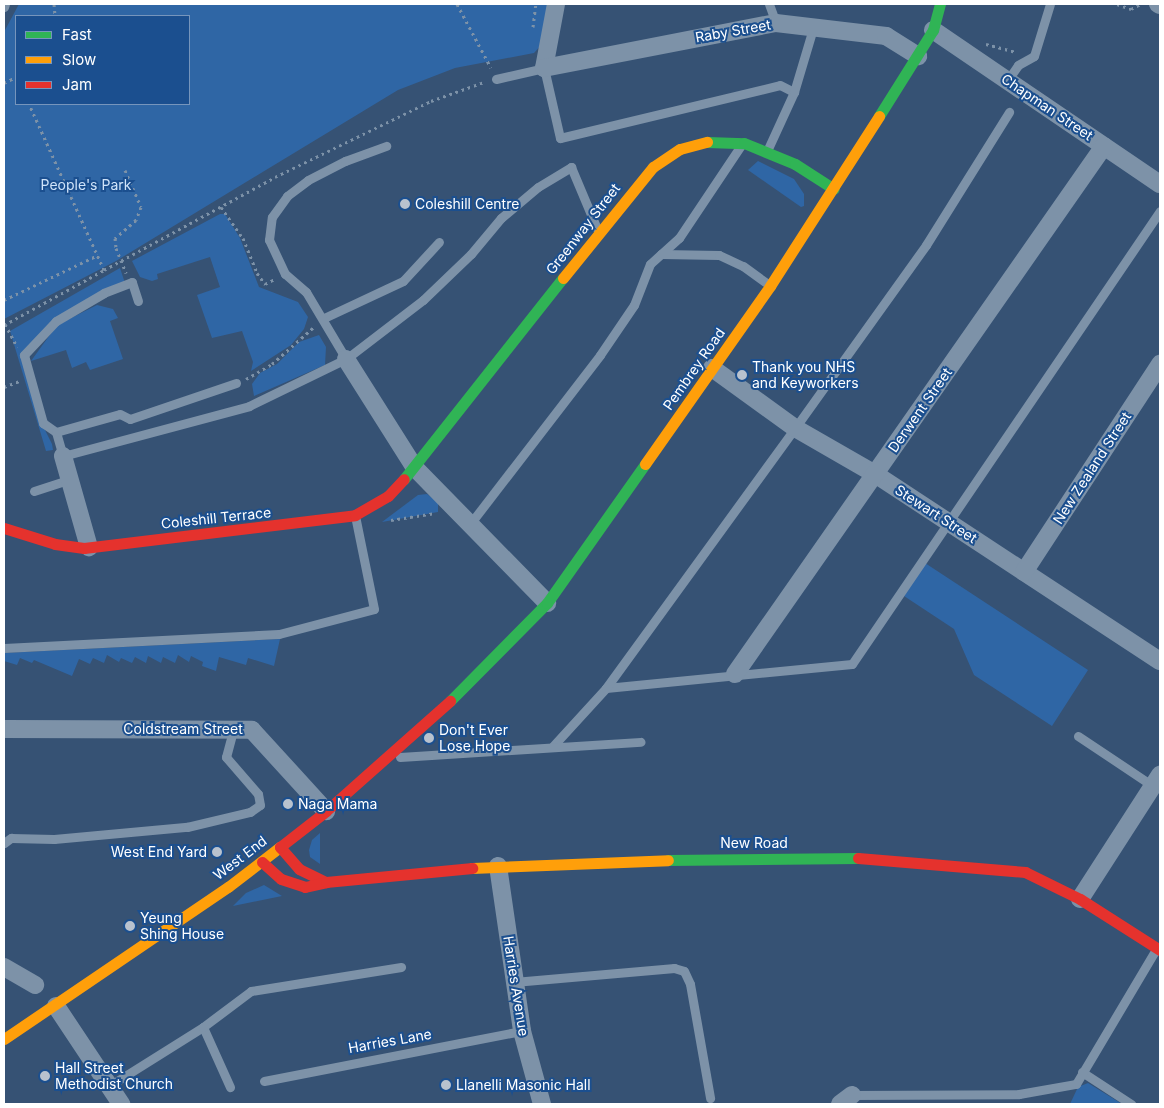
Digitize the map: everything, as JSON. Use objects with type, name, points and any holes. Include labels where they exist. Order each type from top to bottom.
[{"type":"main road","name":"Pembrey Road","points":[[430,720],[548,603],[770,286],[834,189],[933,30],[940,4]]},
{"type":"main road","name":"Greenway Street","points":[[415,468],[653,167],[680,149],[716,140],[744,143],[796,164],[834,189]]},
{"type":"main road","name":"Coleshill Terrace","points":[[4,528],[55,544],[90,547],[357,521],[388,496],[415,468]]},
{"type":"main road","name":"West End","points":[[4,1039],[56,1006],[262,862],[326,811],[430,720]]},
{"type":"main road","points":[[280,847],[299,869],[326,882]]},
{"type":"main road","name":"New Road","points":[[262,862],[291,885],[306,887],[326,882],[498,866],[736,857],[860,858],[1025,872],[1080,899],[1158,949]]},
{"type":"street","points":[[544,68],[556,4]]},
{"type":"street","name":"Raby Street","points":[[544,68],[776,23],[814,25],[886,36],[918,56]]},
{"type":"street","name":"Chapman Street","points":[[933,30],[1160,184]]},
{"type":"street","name":"Derwent Street","points":[[735,674],[1104,146]]},
{"type":"street","points":[[346,359],[415,468],[548,603]]},
{"type":"street","name":"New Zealand Street","points":[[1024,572],[1160,364]]},
{"type":"street","name":"Stewart Street","points":[[712,368],[795,428],[875,474],[1160,660]]},
{"type":"street","points":[[63,456],[90,547]]},
{"type":"street","name":"Coldstream Street","points":[[4,728],[252,730],[326,811]]},
{"type":"street","points":[[1080,899],[1158,784]]},
{"type":"street","name":"Harries Avenue","points":[[498,866],[522,1031],[542,1104]]},
{"type":"street","points":[[4,967],[35,985]]},
{"type":"street","points":[[56,1006],[121,1104]]},
{"type":"lane","points":[[769,4],[776,23]]},
{"type":"lane","points":[[1007,81],[1018,65],[1034,56],[1050,4]]},
{"type":"lane","points":[[766,153],[794,92],[814,25]]},
{"type":"lane","points":[[496,78],[544,68],[560,138],[780,85],[794,92]]},
{"type":"lane","points":[[553,746],[606,688],[795,428],[926,245],[1009,112]]},
{"type":"lane","points":[[470,524],[600,355],[634,305],[650,264],[679,238],[744,143]]},
{"type":"lane","points":[[346,359],[324,318],[306,292],[285,274],[270,240],[272,217],[287,196],[308,180],[345,161],[386,146]]},
{"type":"lane","points":[[138,300],[132,282],[104,293],[56,321],[24,355],[43,423],[56,432],[63,456],[249,406],[346,359],[423,300],[471,254],[501,218],[538,187],[571,167],[599,234]]},
{"type":"lane","points":[[606,688],[852,664],[1160,211]]},
{"type":"lane","points":[[324,318],[403,281],[439,242]]},
{"type":"lane","points":[[661,254],[720,255],[743,266],[770,286]]},
{"type":"lane","points":[[56,432],[120,414],[130,419],[236,383]]},
{"type":"lane","points":[[34,491],[70,479]]},
{"type":"lane","points":[[4,648],[279,634],[374,609],[357,521]]},
{"type":"lane","points":[[4,843],[11,838],[54,839],[187,827],[250,812],[260,805],[258,794],[226,756],[233,730]]},
{"type":"lane","points":[[1078,736],[1158,784]]},
{"type":"lane","points":[[389,757],[641,742]]},
{"type":"lane","points":[[846,1099],[1019,1094],[1076,1084],[1158,949]]},
{"type":"lane","points":[[110,1086],[203,1027],[251,991],[401,967]]},
{"type":"lane","points":[[514,982],[674,968],[684,971],[690,984],[710,1098]]},
{"type":"lane","points":[[203,1027],[230,1087]]},
{"type":"lane","name":"Harries Lane","points":[[264,1081],[522,1031]]},
{"type":"lane","points":[[1082,1072],[1131,1104]]},
{"type":"path","points":[[24,355],[4,324],[275,177],[431,101],[496,78],[457,4]]},
{"type":"path","points":[[1117,4],[1132,9],[1141,4]]},
{"type":"path","points":[[30,105],[104,270]]},
{"type":"path","points":[[125,170],[141,208],[136,220],[115,238],[120,262],[132,282]]},
{"type":"path","points":[[221,207],[243,238],[257,273],[265,284],[285,274]]},
{"type":"path","points":[[4,298],[98,255]]},
{"type":"path","points":[[236,383],[272,364],[324,318]]},
{"type":"path","points":[[357,521],[456,510]]},
{"type":"green space","name":"People's Park","points":[[19,4],[551,4],[544,42],[534,53],[455,68],[398,90],[116,261],[4,319],[4,32]]},
{"type":"green space","points":[[758,161],[794,179],[804,194],[804,206],[801,207],[748,170]]},
{"type":"green space","points":[[220,214],[225,214],[240,238],[259,287],[298,302],[308,317],[304,329],[291,345],[251,371],[253,362],[242,331],[212,338],[197,295],[220,287],[210,257],[157,274],[158,279],[152,281],[140,277],[132,261]]},
{"type":"green space","points":[[120,268],[125,283],[54,320],[21,354],[44,428],[52,444],[53,450],[46,451],[10,331]]},
{"type":"green space","points":[[97,305],[113,309],[118,318],[110,321],[123,359],[90,370],[86,362],[72,368],[66,350],[31,361],[57,325]]},
{"type":"green space","points":[[319,335],[326,347],[325,365],[254,396],[252,384],[260,373],[277,364],[299,342]]},
{"type":"green space","points":[[427,494],[438,502],[438,512],[382,522],[418,495]]},
{"type":"green space","points":[[925,563],[1088,670],[1052,726],[974,675],[954,629],[904,596]]},
{"type":"green space","points":[[280,639],[274,666],[248,658],[246,665],[219,657],[216,671],[202,666],[203,662],[191,656],[189,662],[178,655],[175,663],[163,657],[161,663],[148,656],[146,663],[135,657],[132,663],[121,658],[119,662],[107,655],[104,663],[93,658],[90,664],[79,659],[72,676],[34,660],[32,663],[20,658],[17,665],[4,661],[4,653]]},
{"type":"green space","points":[[320,833],[320,864],[310,857],[309,850],[312,840]]},
{"type":"green space","points":[[264,885],[282,896],[233,906],[246,893]]},
{"type":"green space","points":[[1088,1083],[1122,1104],[1070,1104],[1078,1087]]},
{"type":"traffic: fast","points":[[879,116],[933,30],[940,4]]},
{"type":"traffic: fast","points":[[707,142],[744,143],[795,164],[834,189]]},
{"type":"traffic: fast","points":[[404,479],[563,278]]},
{"type":"traffic: fast","points":[[450,701],[547,603],[645,464]]},
{"type":"traffic: fast","points":[[668,860],[858,858]]},
{"type":"traffic: slow","points":[[645,464],[770,286],[879,116]]},
{"type":"traffic: slow","points":[[563,278],[653,167],[680,149],[707,142]]},
{"type":"traffic: slow","points":[[4,1039],[228,887],[280,847]]},
{"type":"traffic: slow","points":[[472,868],[668,860]]},
{"type":"traffic: jam","points":[[4,528],[55,544],[84,548],[355,515],[388,496],[404,479]]},
{"type":"traffic: jam","points":[[280,847],[326,811],[450,701]]},
{"type":"traffic: jam","points":[[280,847],[299,869],[326,882]]},
{"type":"traffic: jam","points":[[858,858],[1025,872],[1080,899],[1160,950]]},
{"type":"traffic: jam","points":[[262,862],[281,879],[305,887],[326,882],[472,868]]},
{"type":"place","name":"Coleshill Centre","points":[[405,204]]},
{"type":"place","name":"Thank you NHS and Keyworkers","points":[[742,375]]},
{"type":"place","name":"Don't Ever Lose Hope","points":[[429,738]]},
{"type":"place","name":"Naga Mama","points":[[288,804]]},
{"type":"place","name":"West End Yard","points":[[217,852]]},
{"type":"place","name":"Yeung Shing House","points":[[130,926]]},
{"type":"place","name":"Hall Street Methodist Church","points":[[45,1076]]},
{"type":"place","name":"Llanelli Masonic Hall","points":[[446,1085]]}]
